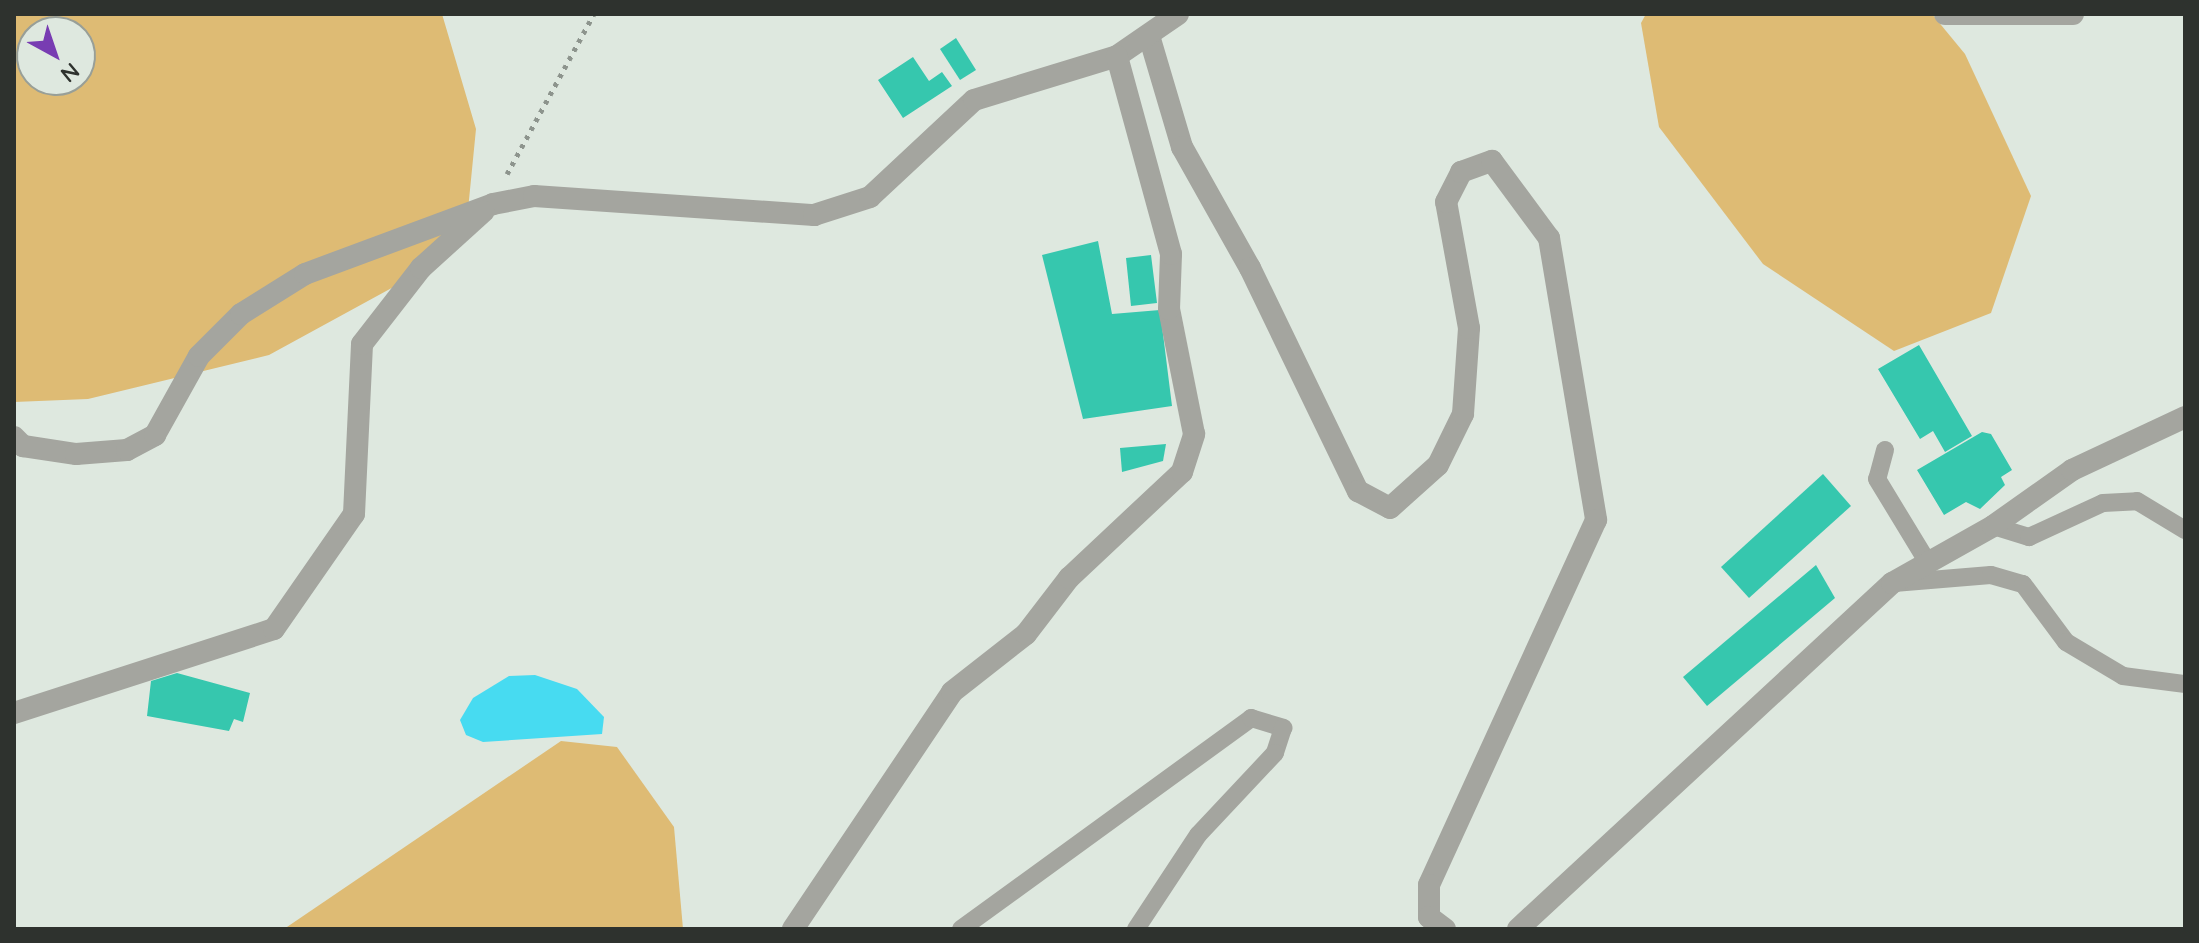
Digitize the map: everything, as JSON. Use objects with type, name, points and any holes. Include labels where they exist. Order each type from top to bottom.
[{"type":"street","points":[[14,437],[23,446],[76,454],[127,450],[155,435],[199,356],[241,314],[305,274],[493,204],[534,196],[814,215],[870,197],[974,100],[1117,56],[1150,39],[1178,14]]},
{"type":"street","points":[[1945,14],[2073,14]]},
{"type":"street","points":[[1150,39],[1182,147],[1250,268],[1358,491],[1390,508],[1438,465],[1463,414],[1469,328],[1446,202],[1461,172],[1492,161],[1549,238],[1596,520],[1429,885],[1429,917],[1445,929]]},
{"type":"street","points":[[793,929],[952,692],[1026,634],[1069,578],[1182,472],[1194,434],[1169,309],[1171,254],[1117,56]]},
{"type":"street","points":[[14,713],[274,629],[354,514],[362,344],[421,268],[493,204]]},
{"type":"street","points":[[1518,929],[1892,583],[1993,526],[2072,470],[2185,417]]},
{"type":"lane","points":[[1885,450],[1877,479],[1928,563]]},
{"type":"lane","points":[[1993,526],[2029,537],[2103,503],[2137,501],[2185,530]]},
{"type":"lane","points":[[1892,583],[1991,575],[2023,584],[2066,642],[2123,676],[2185,684]]},
{"type":"lane","points":[[961,929],[1251,718],[1283,728],[1275,753],[1198,835],[1136,929]]},
{"type":"path","points":[[493,204],[594,14]]},
{"type":"shaded area","points":[[14,14],[442,14],[476,129],[467,220],[399,284],[269,355],[88,399],[14,402]]},
{"type":"shaded area","points":[[1646,14],[1932,14],[1965,54],[2031,196],[1991,313],[1894,351],[1763,264],[1659,127],[1641,23]]},
{"type":"shaded area","points":[[561,741],[617,747],[674,827],[683,929],[284,929]]},
{"type":"water","points":[[535,675],[577,689],[604,717],[602,734],[483,742],[466,735],[460,720],[473,698],[509,676]]},
{"type":"building","points":[[956,38],[976,70],[960,80],[940,49]]},
{"type":"building","points":[[913,57],[929,81],[942,72],[952,86],[903,118],[878,80]]},
{"type":"building","points":[[1098,241],[1112,314],[1160,310],[1172,406],[1083,419],[1042,255]]},
{"type":"building","points":[[1151,255],[1157,303],[1131,306],[1126,258]]},
{"type":"building","points":[[1919,345],[1972,436],[1945,452],[1933,431],[1920,439],[1878,369]]},
{"type":"building","points":[[1982,432],[1991,434],[2012,470],[2001,477],[2005,485],[1980,509],[1966,502],[1944,515],[1917,470]]},
{"type":"building","points":[[1166,444],[1163,461],[1122,472],[1120,448]]},
{"type":"building","points":[[1823,474],[1851,506],[1749,598],[1721,567]]},
{"type":"building","points":[[1816,565],[1835,598],[1707,706],[1683,677]]},
{"type":"building","points":[[177,673],[250,693],[243,722],[234,719],[229,731],[147,716],[151,681]]}]
